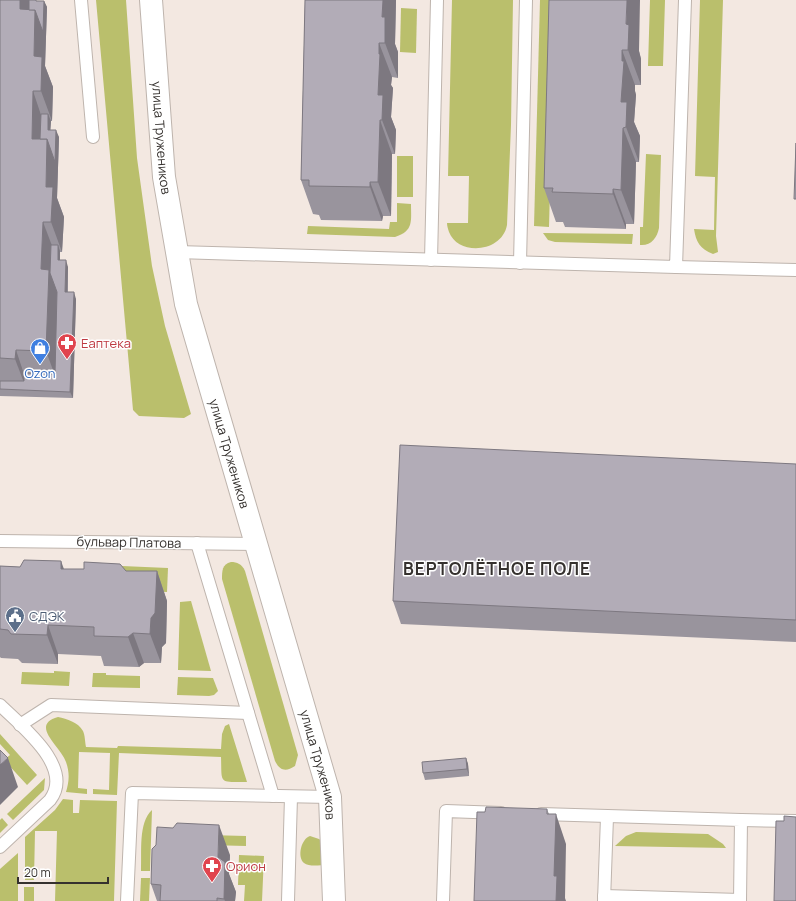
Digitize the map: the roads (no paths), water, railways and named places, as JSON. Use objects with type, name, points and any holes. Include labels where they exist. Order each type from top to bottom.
[{"type":"street","name":"улица Тружеников","points":[[151,0],[164,177],[186,304],[330,797],[334,901]]},
{"type":"lane","points":[[81,0],[93,137]]},
{"type":"lane","points":[[431,260],[437,0]]},
{"type":"lane","points":[[520,263],[526,0]]},
{"type":"lane","points":[[676,267],[685,0]]},
{"type":"lane","points":[[177,252],[796,270]]},
{"type":"lane","name":"бульвар Платова","points":[[0,541],[257,544]]},
{"type":"lane","points":[[197,543],[273,796]]},
{"type":"lane","points":[[0,705],[44,749],[55,768],[57,784],[54,796],[0,847]]},
{"type":"lane","points":[[20,725],[50,705],[248,713]]},
{"type":"lane","points":[[127,901],[132,793],[330,797]]},
{"type":"lane","points":[[288,901],[291,797]]},
{"type":"lane","points":[[444,901],[446,811],[515,813]]},
{"type":"lane","points":[[530,814],[796,821]]},
{"type":"lane","points":[[607,816],[604,898],[740,900],[741,820]]},
{"type":"place","name":"Еаптека","points":[[67,360]]},
{"type":"place","name":"Ozon","points":[[40,365]]},
{"type":"place","name":"СДЭК","points":[[15,633]]},
{"type":"place","name":"Орион","points":[[212,883]]},
{"type":"district","name":"ВЕРТОЛЁТНОЕ ПОЛЕ","points":[[497,568]]}]
